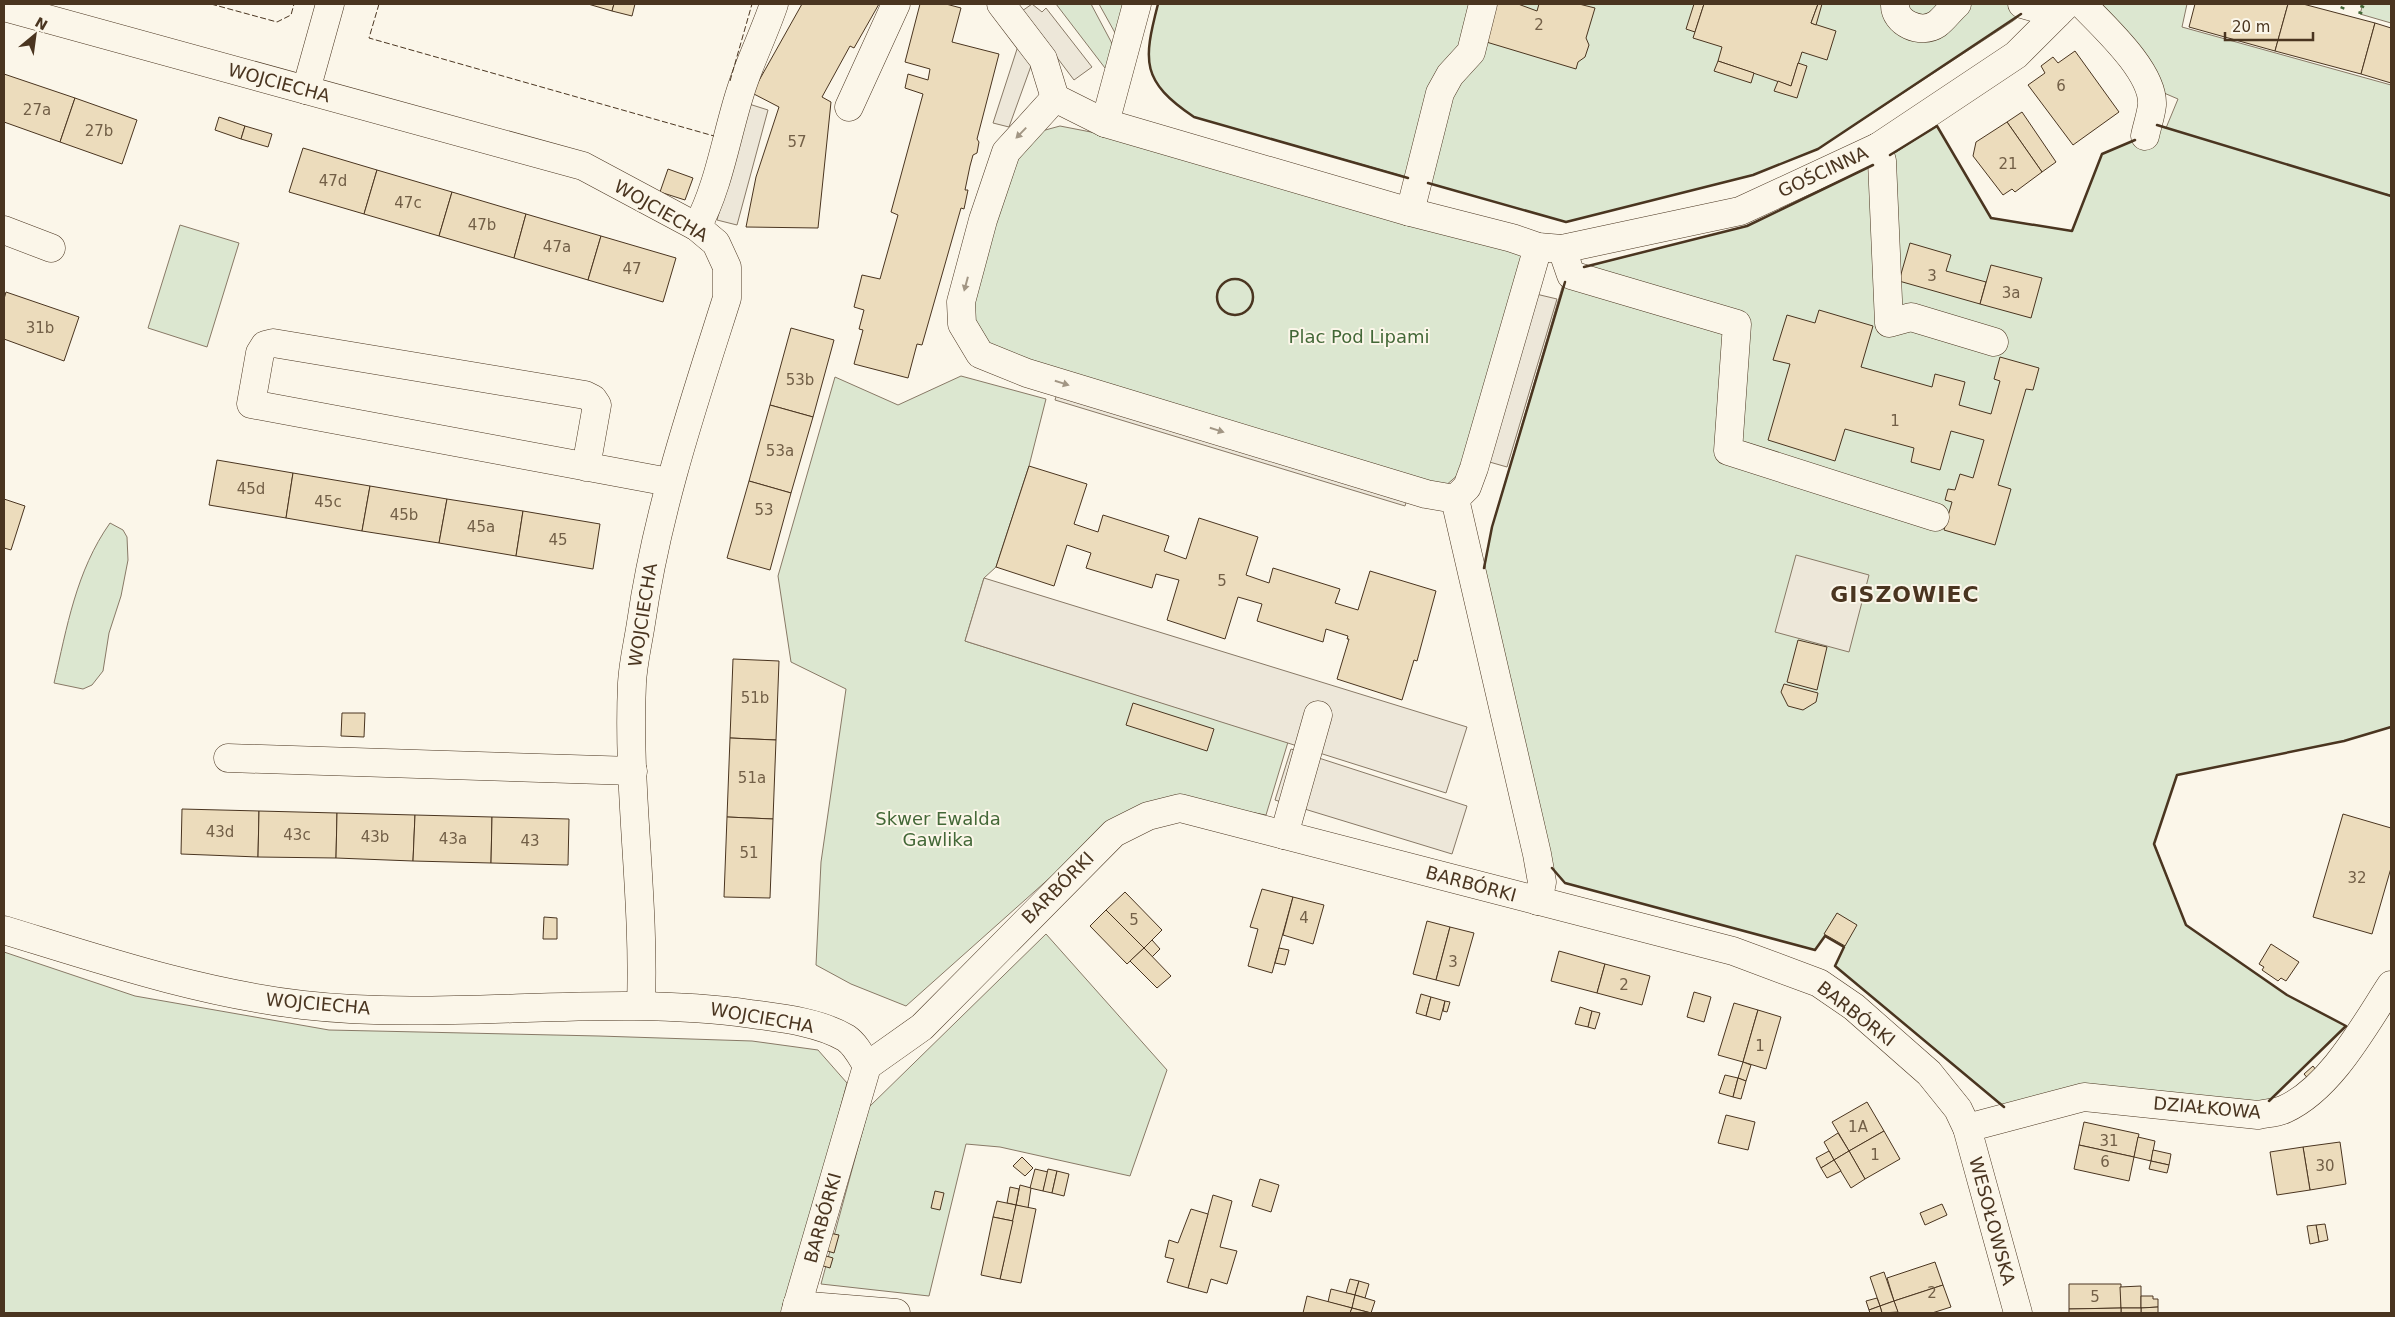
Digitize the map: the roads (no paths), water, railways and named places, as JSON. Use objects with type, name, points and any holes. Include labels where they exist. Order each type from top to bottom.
[{"type":"street","points":[[306,90],[330,4]]},
{"type":"street","points":[[697,227],[708,206],[740,90],[764,35],[774,4]]},
{"type":"street","points":[[849,107],[896,4]]},
{"type":"street","points":[[1001,4],[1043,59],[1055,98],[1105,122],[1410,212],[1550,248],[1571,275],[1737,324],[1728,451],[1936,517]]},
{"type":"street","points":[[1105,122],[1137,4]]},
{"type":"street","points":[[1410,212],[1440,93],[1450,75],[1463,63],[1471,52],[1483,4]]},
{"type":"street","points":[[1895,4],[1894,12],[1898,17],[1909,26],[1924,28],[1936,25],[1957,4]]},
{"type":"street","points":[[2022,4],[2062,9]]},
{"type":"street","points":[[2082,4],[2127,50],[2150,88],[2152,105],[2145,136]]},
{"type":"street","name":"WOJCIECHA","points":[[4,7],[583,166],[697,227],[716,243],[727,267],[726,298],[669,482],[645,596],[632,682],[633,771],[643,960],[641,1004]]},
{"type":"street","name":"GOŚCINNA","points":[[1550,248],[1740,211],[1878,147],[2016,55],[2062,9]]},
{"type":"street","points":[[1055,98],[1006,152],[983,220],[961,302],[962,324],[980,354],[994,361],[1046,378],[1426,494],[1455,499],[1467,487],[1550,248]]},
{"type":"street","points":[[1878,147],[1882,161],[1889,323],[1911,317],[1994,342]]},
{"type":"street","points":[[4,230],[51,248]]},
{"type":"street","points":[[586,467],[597,405],[593,399],[585,395],[273,343],[265,345],[260,353],[250,404],[586,467],[669,482]]},
{"type":"street","name":"BARBÓRKI","points":[[1455,499],[1537,854],[1542,882],[1538,901]]},
{"type":"street","points":[[1284,835],[1318,715]]},
{"type":"street","points":[[228,758],[633,771]]},
{"type":"street","name":"BARBÓRKI","points":[[796,1309],[867,1066],[922,1027],[1114,833],[1148,816],[1180,808],[1733,951],[1819,983],[1854,1007],[1929,1072],[1958,1109],[1967,1128]]},
{"type":"street","name":"WOJCIECHA","points":[[4,930],[198,987],[244,997],[304,1005],[403,1010],[641,1004],[728,1011],[820,1028],[846,1038],[855,1046],[867,1066]]},
{"type":"street","name":"DZIAŁKOWA","points":[[1967,1128],[2084,1097],[2258,1115],[2284,1110],[2314,1089],[2350,1048],[2391,985]]},
{"type":"street","name":"WESOŁOWSKA","points":[[1967,1128],[2018,1313]]},
{"type":"street","points":[[796,1309],[896,1313]]},
{"type":"district","name":"GISZOWIEC","points":[[1905,594]]},
{"type":"park label","name":"Plac Pod Lipami","points":[[1359,337]]},
{"type":"park label","name":"Skwer Ewalda Gawlika","points":[[938,830]]}]
